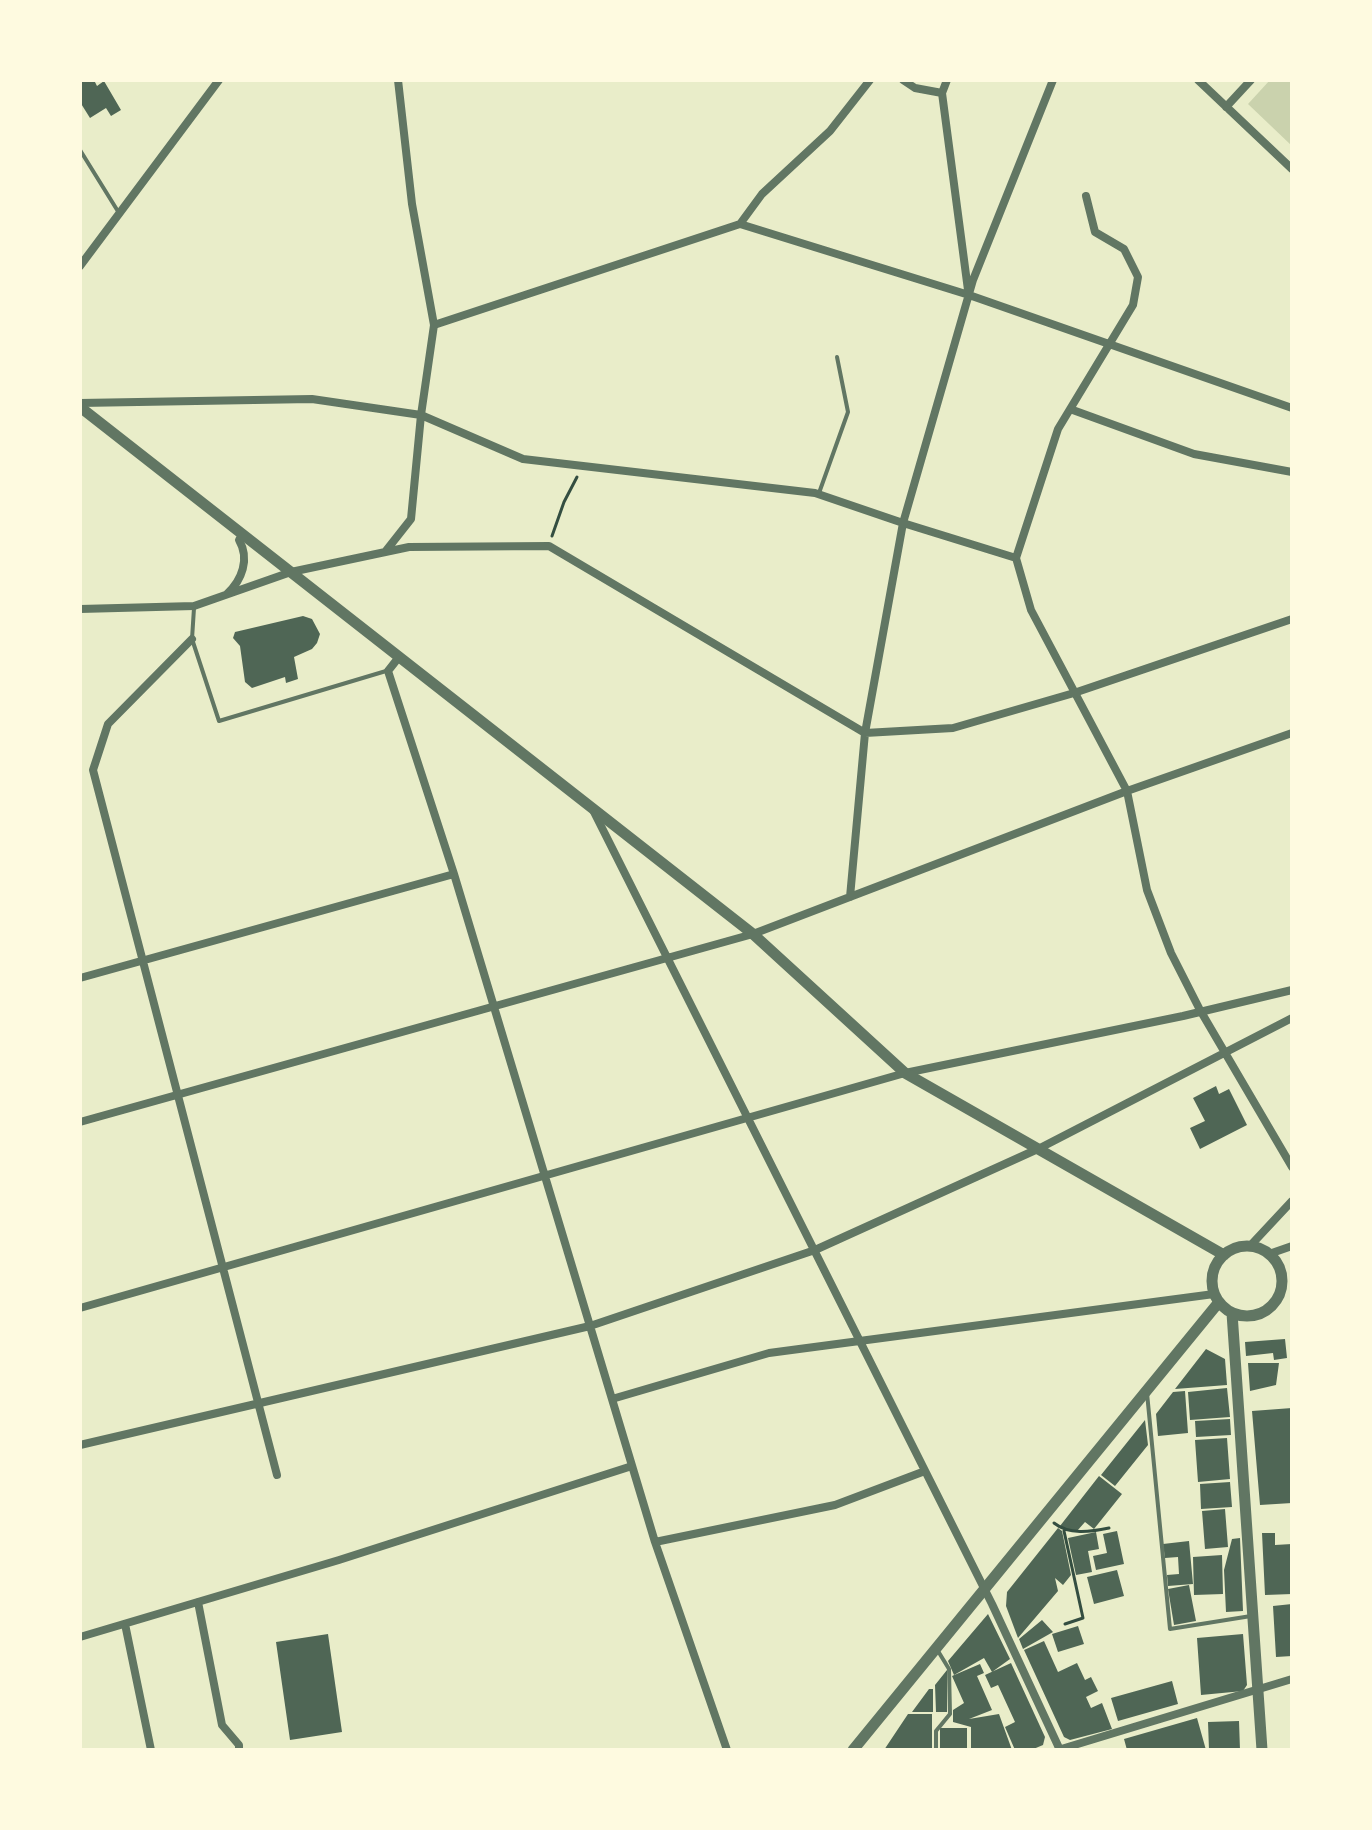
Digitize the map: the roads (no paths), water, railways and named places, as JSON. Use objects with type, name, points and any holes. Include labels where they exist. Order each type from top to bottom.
[{"type":"street","points":[[80,266],[219,80]]},
{"type":"street","points":[[384,553],[411,519],[434,325],[412,204],[398,80]]},
{"type":"street","points":[[434,325],[740,224],[762,194],[830,131],[870,80]]},
{"type":"street","points":[[903,80],[915,88],[942,93]]},
{"type":"street","points":[[947,80],[942,93],[969,295]]},
{"type":"street","points":[[850,897],[865,733],[903,523],[969,295],[1053,80]]},
{"type":"street","points":[[1198,80],[1292,169]]},
{"type":"street","points":[[1226,107],[1251,80]]},
{"type":"street","points":[[1086,196],[1095,232],[1124,249],[1138,277],[1133,305],[1058,429],[1016,558],[1031,610],[1127,791],[1141,865],[1157,921],[1200,1010],[1292,1167]]},
{"type":"street","points":[[740,224],[969,295],[1292,408]]},
{"type":"street","points":[[80,405],[312,399],[421,415],[523,459],[819,494],[1016,558]]},
{"type":"street","points":[[80,405],[753,934],[905,1073],[1224,1255]]},
{"type":"street","points":[[1070,409],[1194,454],[1292,472]]},
{"type":"street","points":[[220,599],[236,585],[242,572],[244,553],[239,540],[243,534]]},
{"type":"street","points":[[80,609],[194,606],[291,572],[409,547],[549,546],[865,733],[953,728],[1074,693],[1292,619]]},
{"type":"street","points":[[192,639],[108,724],[93,770],[277,1475]]},
{"type":"street","points":[[399,657],[388,671],[454,874],[655,1542],[727,1750]]},
{"type":"street","points":[[80,1122],[753,934],[1127,791],[1292,733]]},
{"type":"street","points":[[591,808],[985,1590],[1059,1750],[1292,1679]]},
{"type":"street","points":[[80,978],[454,874]]},
{"type":"street","points":[[80,1308],[905,1073],[1292,990]]},
{"type":"street","points":[[80,1445],[590,1326],[815,1250],[1040,1148],[1292,1018]]},
{"type":"street","points":[[1250,1246],[1292,1201]]},
{"type":"street","points":[[1250,1246],[1269,1254],[1287,1278],[1269,1308],[1255,1316],[1232,1313],[1216,1298],[1213,1273],[1224,1255],[1236,1248],[1250,1246]]},
{"type":"street","points":[[1269,1254],[1292,1246]]},
{"type":"street","points":[[612,1399],[769,1353],[1216,1298]]},
{"type":"street","points":[[853,1750],[1147,1391],[1216,1298]]},
{"type":"street","points":[[1232,1313],[1262,1750]]},
{"type":"street","points":[[80,1637],[632,1466]]},
{"type":"street","points":[[655,1542],[835,1505],[925,1471]]},
{"type":"street","points":[[198,1602],[222,1725],[239,1745],[239,1750]]},
{"type":"street","points":[[125,1624],[151,1750]]},
{"type":"lane","points":[[80,150],[82,160],[119,213]]},
{"type":"lane","points":[[819,494],[848,412],[837,357]]},
{"type":"lane","points":[[194,606],[192,639],[219,721],[388,671]]},
{"type":"lane","points":[[1147,1391],[1170,1629],[1252,1616]]},
{"type":"lane","points":[[936,1750],[936,1731],[950,1714],[949,1669],[937,1649]]}]
